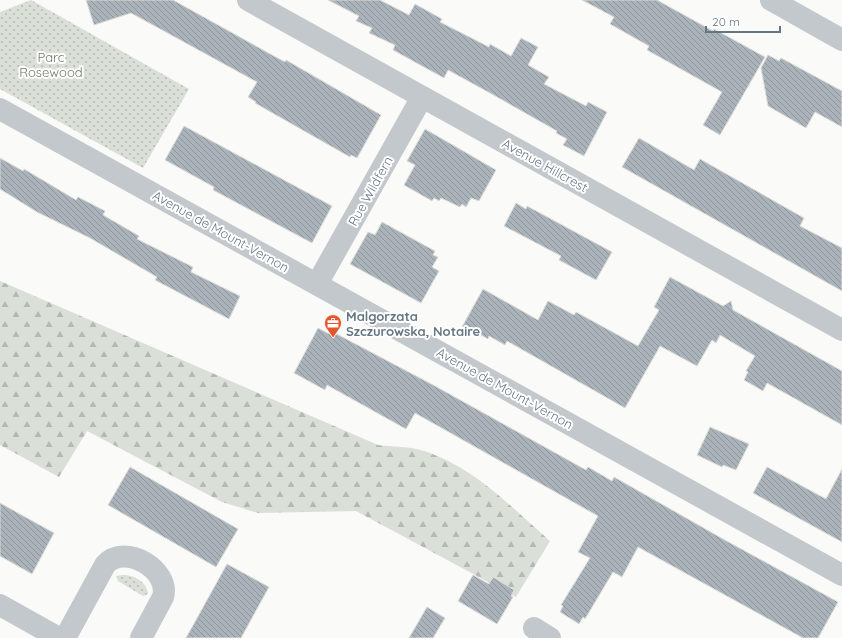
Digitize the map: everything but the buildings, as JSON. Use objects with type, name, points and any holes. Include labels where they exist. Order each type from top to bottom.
[{"type":"street","name":"Avenue Hillcrest","points":[[248,0],[842,330]]},
{"type":"street","points":[[771,0],[842,40]]},
{"type":"street","name":"Rue Wildfern","points":[[317,284],[422,97]]},
{"type":"street","name":"Avenue de Mount-Vernon","points":[[0,109],[842,575]]},
{"type":"street","points":[[65,638],[105,565],[118,556],[135,559],[152,568],[163,583],[165,590],[141,638]]},
{"type":"street","points":[[0,605],[59,638]]},
{"type":"green space","name":"Parc Rosewood","points":[[31,0],[189,89],[143,168],[0,89],[0,12]]},
{"type":"green space","points":[[0,281],[378,445],[419,449],[442,458],[459,467],[491,489],[550,541],[516,597],[356,511],[258,513],[222,502],[87,431],[59,477],[0,445]]},
{"type":"green space","points":[[116,576],[131,576],[143,583],[148,594],[143,596],[118,581]]},
{"type":"place","name":"Malgorzata Szczurowska, Notaire","points":[[333,338]]}]
